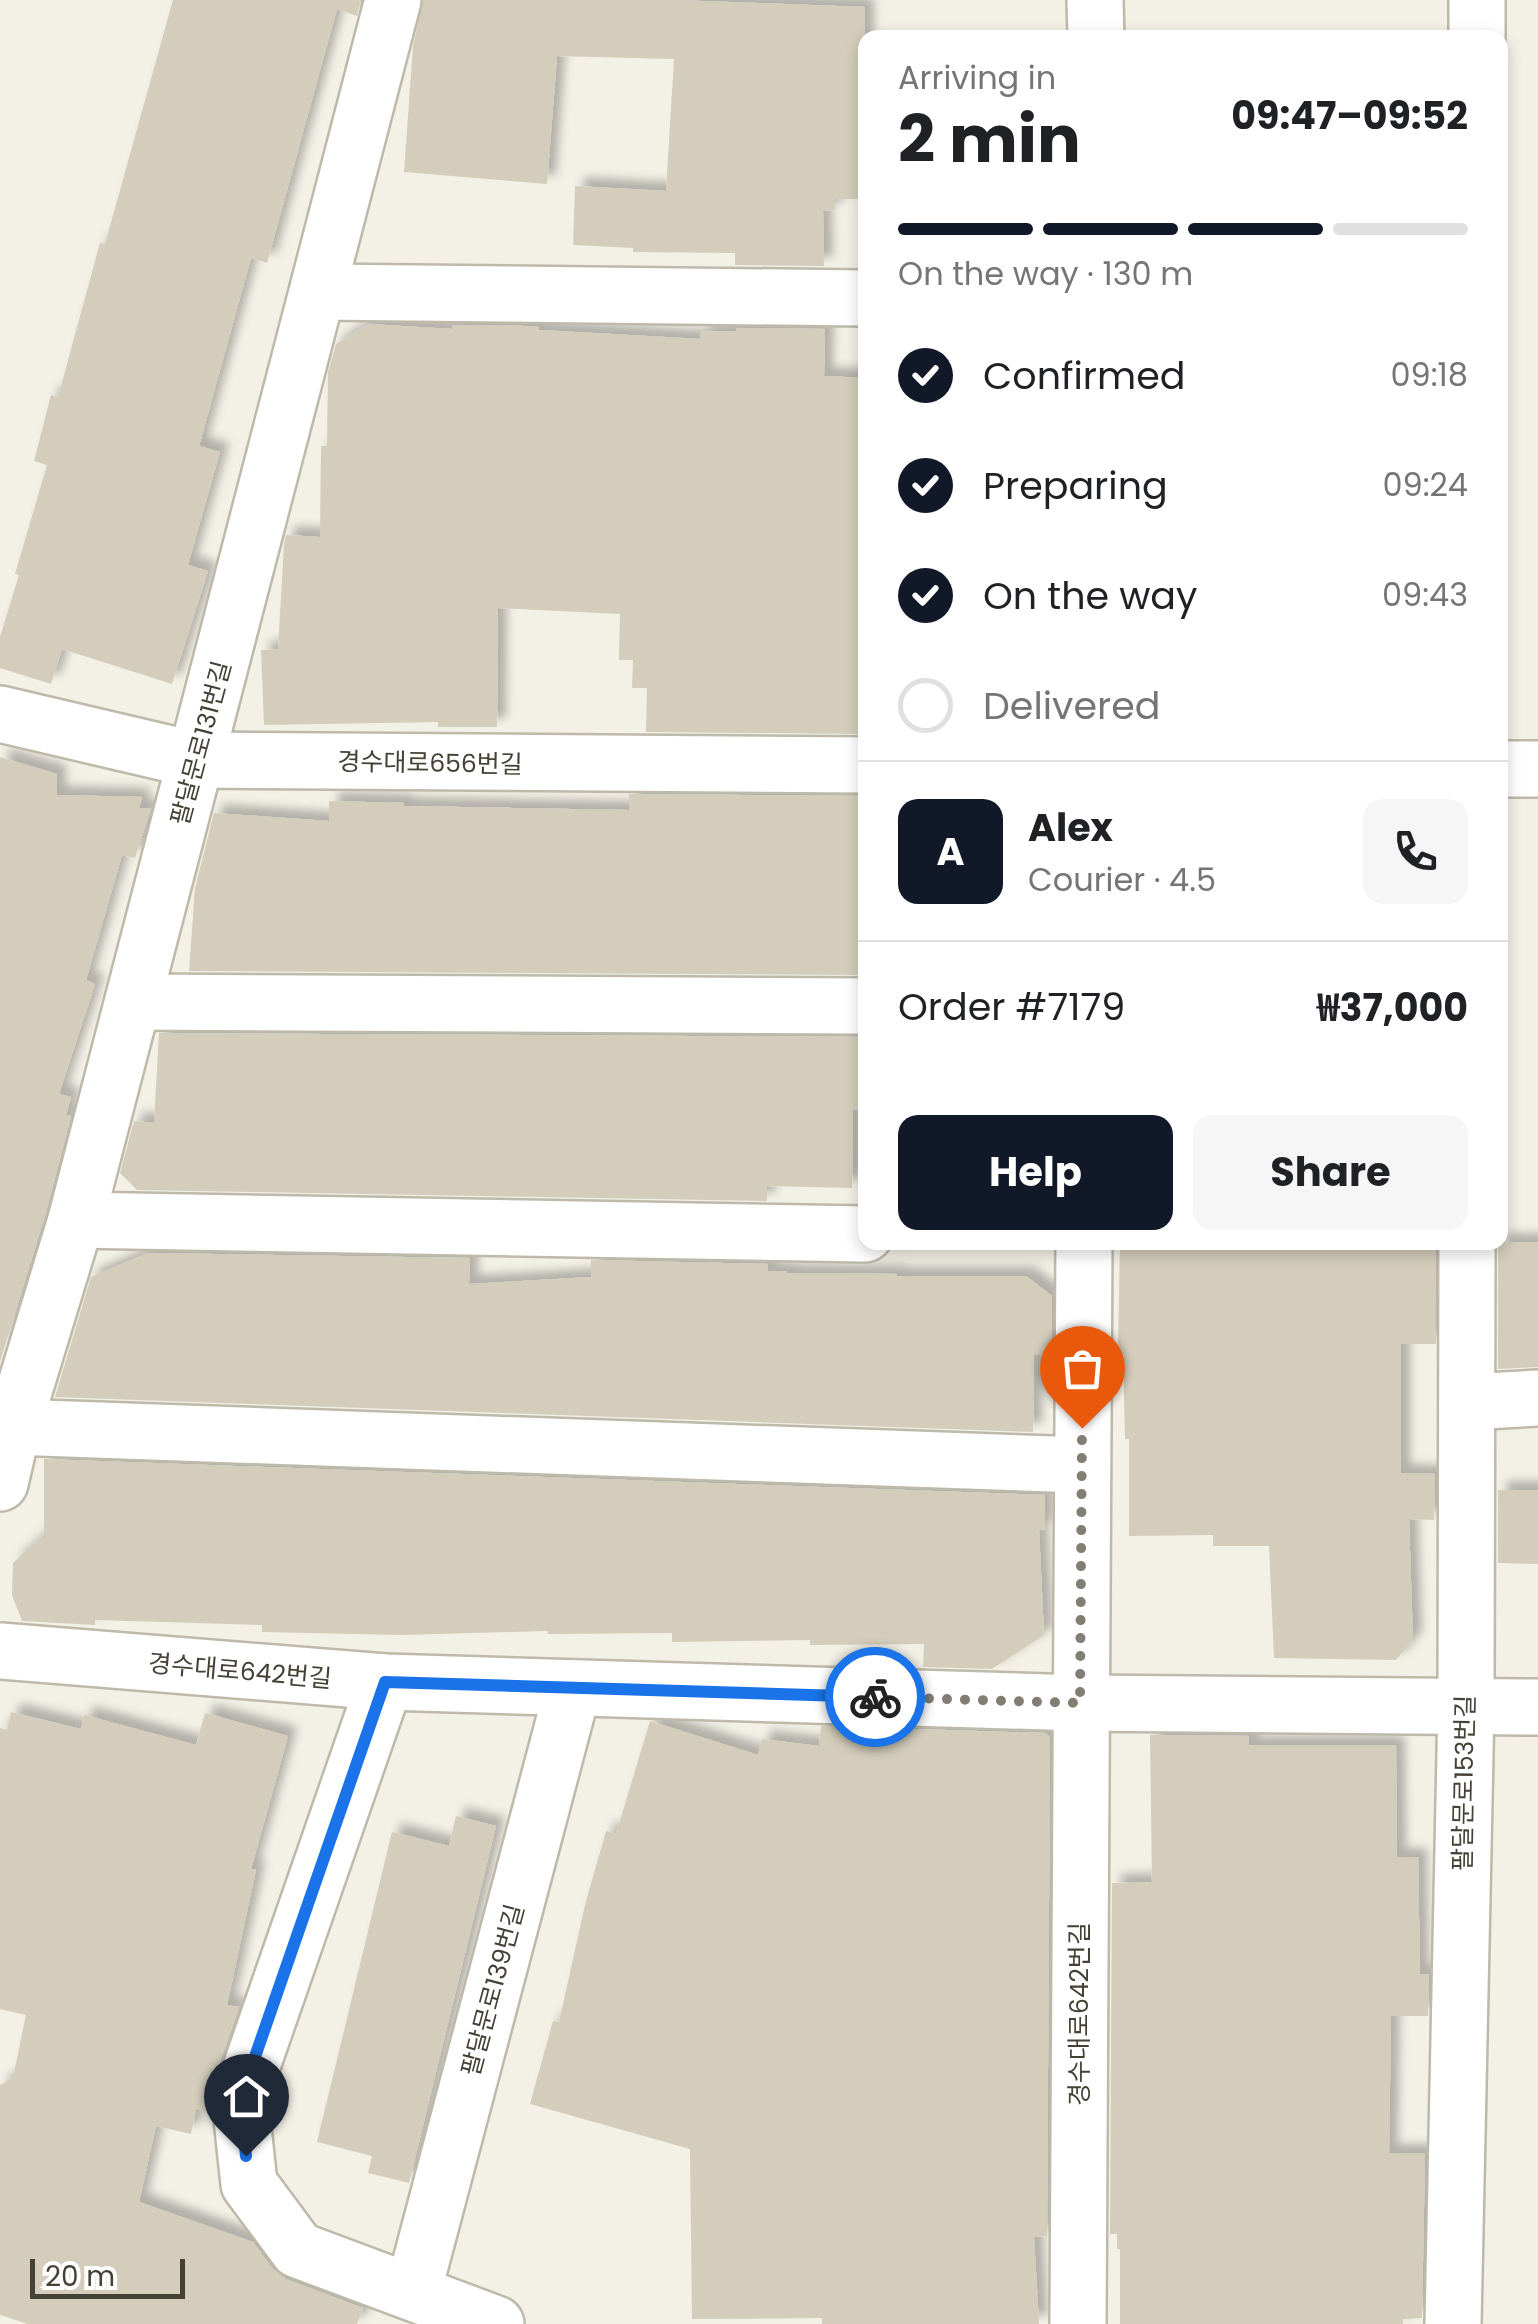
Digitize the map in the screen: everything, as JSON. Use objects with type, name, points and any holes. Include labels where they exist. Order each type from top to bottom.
[{"type":"street","name":"팔달문로131번길","points":[[0,1484],[13,1427],[76,1220],[393,0]]},
{"type":"street","points":[[1095,0],[1096,30]]},
{"type":"street","points":[[1477,30],[1478,0]]},
{"type":"street","points":[[318,292],[858,298]]},
{"type":"street","name":"경수대로656번길","points":[[0,714],[196,760],[858,766]]},
{"type":"street","points":[[1508,769],[1538,769]]},
{"type":"street","points":[[132,1002],[858,1006]]},
{"type":"street","points":[[76,1220],[858,1234]]},
{"type":"street","name":"경수대로642번길","points":[[1078,2324],[1084,1250]]},
{"type":"street","name":"팔달문로153번길","points":[[1453,2324],[1466,1706],[1467,1250]]},
{"type":"street","points":[[1467,1402],[1538,1398]]},
{"type":"street","points":[[13,1427],[1082,1465]]},
{"type":"street","name":"경수대로642번길","points":[[0,1651],[385,1682],[1080,1703],[1538,1707]]},
{"type":"street","points":[[385,1682],[240,2100],[249,2184],[298,2250],[496,2324]]},
{"type":"street","name":"팔달문로139번길","points":[[413,2292],[573,1688]]},
{"type":"building","points":[[173,0],[361,0],[357,16],[337,9],[338,5],[267,263],[251,258],[199,446],[220,452],[188,565],[208,571],[172,684],[62,649],[51,684],[0,668],[0,637],[47,465],[34,461],[51,395],[58,397]]},
{"type":"building","points":[[423,0],[673,0],[865,7],[865,30],[858,30],[858,199],[835,199],[835,210],[823,211],[824,266],[735,265],[735,253],[633,252],[633,248],[573,245],[575,186],[666,191],[674,59],[557,56],[547,184],[404,172],[413,46]]},
{"type":"building","points":[[369,324],[452,329],[452,325],[507,325],[701,339],[700,332],[736,328],[825,329],[824,376],[858,378],[858,734],[646,732],[647,688],[632,688],[633,660],[619,660],[620,614],[498,608],[497,727],[438,727],[438,722],[264,725],[261,650],[278,649],[286,535],[320,537],[321,446],[327,446],[328,372],[336,344]]},
{"type":"building","points":[[0,757],[57,774],[57,795],[142,797],[139,808],[151,808],[135,858],[122,855],[86,980],[95,984],[59,1094],[71,1097],[66,1115],[71,1116],[0,1362]]},
{"type":"building","points":[[629,794],[858,796],[858,975],[189,971],[195,888],[214,813],[329,821],[329,801],[629,810]]},
{"type":"building","points":[[159,1033],[858,1037],[852,1188],[767,1186],[767,1201],[137,1190],[120,1173],[134,1121],[154,1123]]},
{"type":"building","points":[[1508,1242],[1538,1242],[1538,1367],[1498,1369],[1498,1250],[1508,1250]]},
{"type":"building","points":[[1120,1250],[1436,1250],[1436,1344],[1401,1344],[1401,1473],[1435,1474],[1434,1520],[1409,1519],[1413,1640],[1396,1660],[1274,1658],[1269,1546],[1213,1546],[1213,1535],[1129,1536],[1129,1439],[1125,1439],[1123,1355],[1115,1355],[1115,1344],[1118,1346]]},
{"type":"building","points":[[148,1253],[470,1258],[469,1284],[591,1277],[591,1260],[768,1264],[768,1271],[787,1273],[1026,1276],[1052,1296],[1052,1355],[1034,1355],[1033,1432],[55,1397],[91,1277]]},
{"type":"building","points":[[44,1459],[1045,1495],[1045,1530],[1039,1530],[1044,1635],[992,1669],[923,1667],[924,1644],[810,1645],[810,1640],[672,1642],[672,1633],[262,1632],[262,1625],[22,1621],[12,1595],[13,1563],[44,1534]]},
{"type":"building","points":[[1498,1490],[1538,1490],[1538,1564],[1498,1563]]},
{"type":"building","points":[[11,1712],[81,1729],[84,1715],[196,1745],[205,1713],[288,1736],[251,1869],[256,1870],[227,2005],[239,2007],[210,2090],[210,2112],[196,2109],[191,2134],[156,2126],[139,2202],[253,2242],[273,2269],[286,2279],[363,2308],[357,2324],[28,2324],[0,2315],[0,2085],[13,2077],[26,2015],[0,2009],[0,1728],[7,1730]]},
{"type":"building","points":[[650,1721],[758,1755],[762,1739],[819,1746],[821,1726],[1045,1733],[1050,1737],[1047,2236],[1034,2237],[1039,2324],[822,2324],[822,2318],[692,2319],[690,2149],[530,2104],[553,2021],[559,2022],[606,1831],[616,1834]]},
{"type":"building","points":[[1150,1735],[1249,1736],[1249,1745],[1396,1745],[1397,1857],[1418,1857],[1420,1974],[1429,1974],[1428,2016],[1391,2016],[1389,2153],[1425,2153],[1422,2318],[1403,2319],[1403,2324],[1120,2324],[1120,2249],[1117,2234],[1110,2234],[1112,1883],[1152,1882]]},
{"type":"building","points":[[456,1816],[496,1826],[409,2183],[368,2173],[372,2156],[317,2142],[392,1832],[449,1846]]},
{"type":"way so far","points":[[875,1697],[1080,1703],[1082,1428]]},
{"type":"route","points":[[246,2156],[240,2100],[385,1682],[875,1697]]}]
